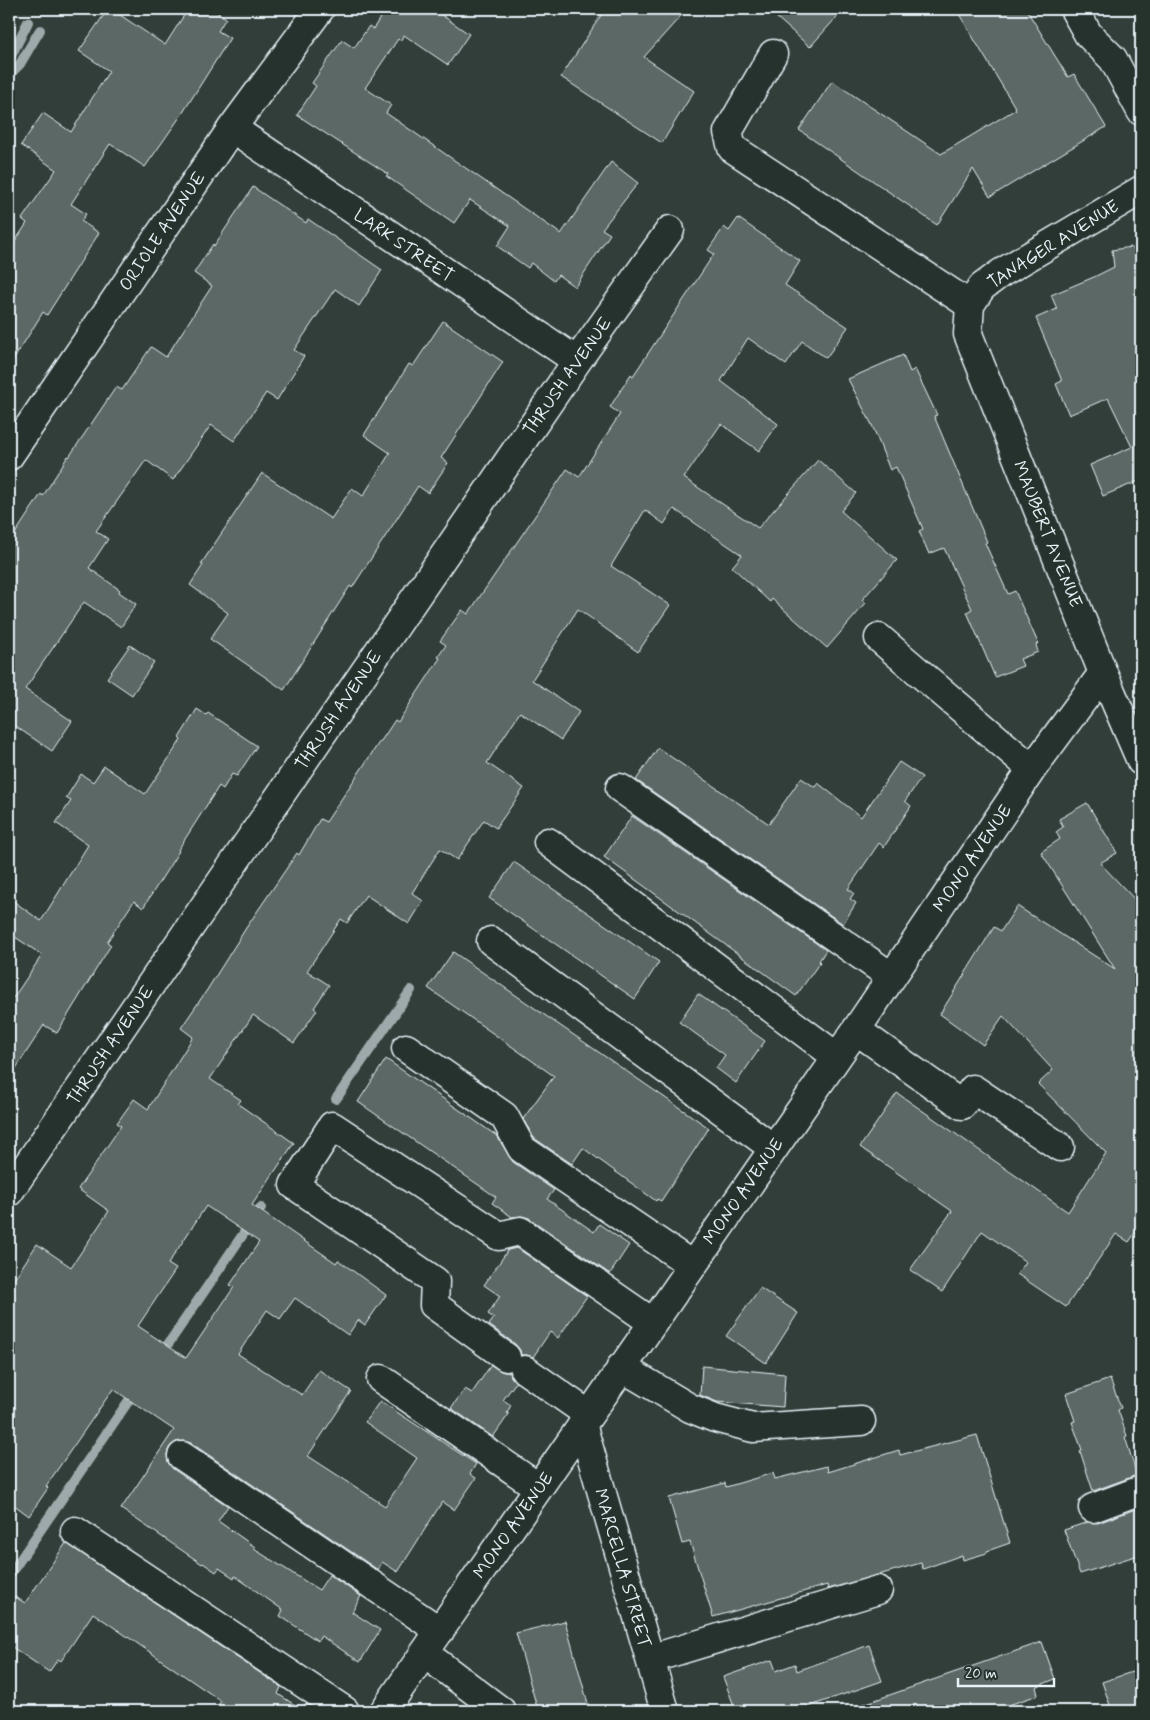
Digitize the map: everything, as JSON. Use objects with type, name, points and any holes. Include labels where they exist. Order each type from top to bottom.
[{"type":"street","name":"ORIOLE AVENUE","points":[[9,456],[232,128],[320,9]]},
{"type":"street","points":[[1074,9],[1088,34],[1113,59],[1141,111]]},
{"type":"street","points":[[773,54],[728,132],[732,148],[970,305]]},
{"type":"street","name":"LARK STREET","points":[[232,128],[577,361]]},
{"type":"street","name":"TANAGER AVENUE","points":[[970,305],[982,287],[1001,273],[1141,190]]},
{"type":"street","name":"THRUSH AVENUE","points":[[9,1192],[577,361],[670,230]]},
{"type":"street","name":"MAUBERT AVENUE","points":[[970,305],[968,334],[1103,673],[1141,761]]},
{"type":"street","points":[[879,638],[1032,769]]},
{"type":"street","name":"MONO AVENUE","points":[[384,1711],[856,1030],[1032,769],[1103,673]]},
{"type":"street","points":[[620,788],[892,977]]},
{"type":"street","points":[[548,842],[836,1057]]},
{"type":"street","points":[[491,941],[773,1148]]},
{"type":"street","points":[[856,1030],[962,1105],[972,1089],[1060,1147]]},
{"type":"street","points":[[406,1048],[504,1116],[522,1149],[692,1265]]},
{"type":"street","points":[[585,1419],[515,1363],[434,1305],[435,1281],[294,1185],[332,1126],[499,1236],[520,1231],[652,1322]]},
{"type":"street","points":[[621,1367],[690,1408],[716,1418],[753,1428],[861,1421]]},
{"type":"street","points":[[381,1380],[538,1487]]},
{"type":"street","name":"MARCELLA STREET","points":[[585,1419],[665,1711]]},
{"type":"street","points":[[182,1456],[440,1631]]},
{"type":"street","points":[[1093,1508],[1141,1490]]},
{"type":"street","points":[[75,1530],[345,1711]]},
{"type":"street","points":[[650,1659],[878,1590]]},
{"type":"street","points":[[424,1653],[501,1711]]},
{"type":"building","points":[[108,9],[111,9],[165,45],[188,9],[212,9],[226,18],[218,31],[230,38],[182,114],[145,167],[110,144],[71,204],[86,214],[81,221],[99,233],[47,315],[43,312],[9,367],[9,251],[27,223],[22,219],[56,170],[21,145],[43,113],[71,132],[109,71],[79,51]]},
{"type":"building","points":[[367,9],[433,9],[469,34],[448,65],[404,35],[400,41],[398,39],[365,88],[391,105],[386,113],[561,234],[611,162],[638,183],[602,229],[610,234],[575,287],[558,275],[554,281],[531,263],[528,268],[497,246],[510,226],[470,200],[454,223],[386,176],[388,174],[297,115],[316,86],[312,83],[342,40],[354,48],[369,26],[373,29],[380,18]]},
{"type":"building","points":[[605,9],[687,9],[644,57],[694,91],[662,143],[561,77]]},
{"type":"building","points":[[767,9],[844,9],[810,47]]},
{"type":"building","points":[[956,9],[1026,9],[1068,77],[1074,74],[1106,127],[990,197],[973,169],[937,225],[799,130],[832,81],[941,154],[1016,109]]},
{"type":"building","points":[[253,187],[306,223],[308,219],[382,270],[359,306],[335,289],[294,350],[304,356],[277,400],[266,393],[234,441],[211,425],[173,480],[146,460],[96,531],[108,539],[89,568],[136,604],[121,627],[84,602],[25,689],[72,721],[52,751],[9,722],[9,543],[116,387],[122,390],[151,347],[166,357],[212,286],[194,273]]},
{"type":"building","points":[[738,218],[800,261],[785,285],[848,327],[826,358],[802,341],[786,365],[748,338],[721,381],[778,424],[759,451],[721,424],[684,478],[758,528],[818,460],[856,493],[841,511],[897,560],[862,600],[866,603],[827,648],[772,599],[770,602],[732,567],[742,555],[674,509],[664,524],[645,510],[611,566],[670,605],[638,652],[578,609],[532,680],[579,712],[561,740],[520,712],[487,763],[524,788],[496,828],[484,820],[457,860],[440,849],[412,893],[423,901],[409,924],[366,895],[347,923],[341,919],[307,971],[329,985],[314,1008],[317,1010],[294,1043],[253,1015],[210,1079],[241,1100],[238,1104],[294,1143],[252,1205],[336,1263],[338,1260],[386,1295],[365,1325],[358,1320],[348,1335],[295,1298],[280,1319],[267,1310],[238,1354],[302,1395],[319,1370],[351,1391],[308,1456],[385,1506],[417,1458],[365,1422],[380,1401],[476,1464],[470,1474],[476,1478],[454,1510],[442,1502],[398,1572],[382,1562],[378,1570],[191,1443],[184,1441],[176,1442],[169,1448],[167,1454],[168,1462],[173,1469],[228,1506],[218,1521],[255,1547],[254,1549],[319,1590],[329,1575],[361,1596],[352,1612],[380,1630],[360,1662],[321,1636],[318,1641],[280,1616],[283,1610],[235,1576],[234,1578],[219,1568],[216,1572],[202,1564],[121,1509],[174,1430],[113,1389],[46,1486],[48,1488],[29,1516],[9,1501],[9,1287],[37,1244],[71,1267],[109,1211],[78,1189],[121,1126],[117,1123],[134,1099],[148,1109],[193,1037],[181,1028],[246,928],[297,853],[299,855],[320,819],[326,822],[395,720],[398,722],[440,658],[438,657],[446,645],[440,641],[462,610],[468,614],[567,469],[579,477],[620,414],[610,407],[631,374],[633,376],[714,254],[708,250],[724,227],[729,231]],"holes":[[[206,1206],[259,1242],[230,1285],[234,1287],[186,1358],[138,1326],[176,1269],[168,1264]]]},
{"type":"building","points":[[1131,247],[1139,254],[1141,266],[1141,480],[1103,496],[1090,465],[1132,447],[1108,398],[1069,415],[1056,384],[1062,381],[1036,318],[1057,309],[1051,295],[1114,267],[1112,250]]},
{"type":"building","points":[[443,321],[503,362],[441,458],[448,463],[428,493],[418,486],[352,588],[350,586],[284,690],[210,639],[228,613],[190,585],[203,565],[201,564],[262,473],[331,519],[352,488],[363,496],[390,453],[364,435],[409,364],[413,366]]},
{"type":"building","points":[[903,355],[910,372],[915,369],[937,415],[934,416],[987,542],[985,543],[1008,594],[1015,591],[1038,643],[1036,645],[1038,652],[1020,659],[1023,666],[995,677],[967,612],[972,609],[944,548],[929,554],[919,531],[923,529],[896,467],[890,470],[872,425],[848,379]]},
{"type":"building","points":[[130,645],[154,662],[132,695],[107,678]]},
{"type":"building","points":[[197,709],[206,715],[208,713],[257,746],[237,776],[232,774],[223,789],[219,786],[143,908],[134,901],[107,942],[111,945],[57,1033],[44,1025],[9,1079],[9,997],[14,997],[42,955],[9,933],[9,898],[41,921],[88,845],[56,823],[71,801],[66,798],[81,774],[93,782],[104,766],[145,794],[181,740],[179,738]]},
{"type":"building","points":[[658,748],[769,824],[801,778],[815,787],[818,783],[861,817],[899,762],[922,777],[905,801],[911,806],[884,847],[879,843],[848,889],[854,893],[850,899],[856,903],[843,924],[636,780]]},
{"type":"building","points":[[1087,803],[1117,853],[1100,863],[1141,906],[1141,1224],[1129,1242],[1116,1234],[1066,1307],[1017,1274],[1026,1262],[982,1231],[942,1292],[910,1270],[952,1211],[860,1147],[897,1093],[1068,1212],[1106,1153],[1038,1084],[1053,1070],[1003,1016],[983,1045],[940,1014],[994,927],[1001,931],[1017,906],[1115,969],[1041,852],[1060,839],[1056,832],[1063,827],[1059,819]]},
{"type":"building","points":[[632,816],[826,950],[820,962],[796,996],[604,857]]},
{"type":"building","points":[[514,862],[659,962],[635,999],[489,898]]},
{"type":"building","points":[[453,952],[709,1128],[661,1201],[657,1199],[656,1201],[583,1148],[572,1164],[534,1138],[523,1119],[554,1076],[428,988]]},
{"type":"building","points":[[698,994],[765,1041],[736,1083],[716,1068],[725,1055],[679,1022]]},
{"type":"building","points":[[386,1059],[497,1136],[513,1162],[554,1190],[547,1199],[594,1232],[599,1224],[629,1245],[610,1274],[529,1218],[522,1216],[512,1217],[492,1203],[496,1197],[358,1102]]},
{"type":"building","points":[[517,1248],[587,1296],[558,1338],[550,1332],[533,1357],[521,1355],[520,1350],[515,1344],[489,1325],[494,1318],[488,1314],[500,1296],[484,1285],[508,1250]]},
{"type":"building","points":[[760,1288],[798,1313],[766,1363],[726,1336]]},
{"type":"building","points":[[491,1365],[504,1372],[510,1372],[511,1377],[516,1382],[503,1400],[511,1405],[507,1413],[509,1414],[493,1437],[451,1408],[465,1389],[472,1393]]},
{"type":"building","points":[[702,1366],[785,1374],[783,1407],[717,1402],[700,1395]]},
{"type":"building","points":[[1110,1379],[1121,1408],[1118,1410],[1137,1475],[1093,1491],[1080,1451],[1082,1450],[1072,1422],[1075,1421],[1066,1394]]},
{"type":"building","points":[[977,1435],[1010,1543],[987,1551],[987,1553],[963,1560],[962,1555],[923,1569],[921,1563],[828,1589],[827,1585],[713,1617],[690,1542],[682,1544],[669,1498],[725,1483],[726,1487],[773,1473],[775,1479],[827,1466],[828,1472],[899,1450],[900,1455]]},
{"type":"building","points":[[1141,1507],[1141,1554],[1080,1574],[1064,1530],[1088,1522],[1098,1523]]},
{"type":"building","points":[[66,1543],[281,1687],[278,1694],[304,1711],[214,1711],[221,1701],[93,1613],[61,1661],[58,1659],[49,1672],[9,1645],[9,1593],[25,1603]]},
{"type":"building","points":[[565,1621],[590,1711],[538,1711],[516,1633]]},
{"type":"building","points":[[1042,1642],[1055,1679],[1036,1687],[1038,1695],[991,1711],[856,1711],[855,1707]]},
{"type":"building","points":[[869,1645],[882,1681],[796,1711],[736,1711],[723,1677],[772,1660],[776,1671],[795,1664],[797,1671]]},
{"type":"building","points":[[1141,1669],[1141,1711],[1112,1711],[1102,1682]]},
{"type":"waterway","points":[[9,60],[28,22]]},
{"type":"waterway","points":[[9,75],[20,64],[40,30]]},
{"type":"waterway","points":[[336,1099],[411,990]]},
{"type":"waterway","points":[[160,1356],[261,1208]]},
{"type":"waterway","points":[[9,1576],[136,1390]]}]
